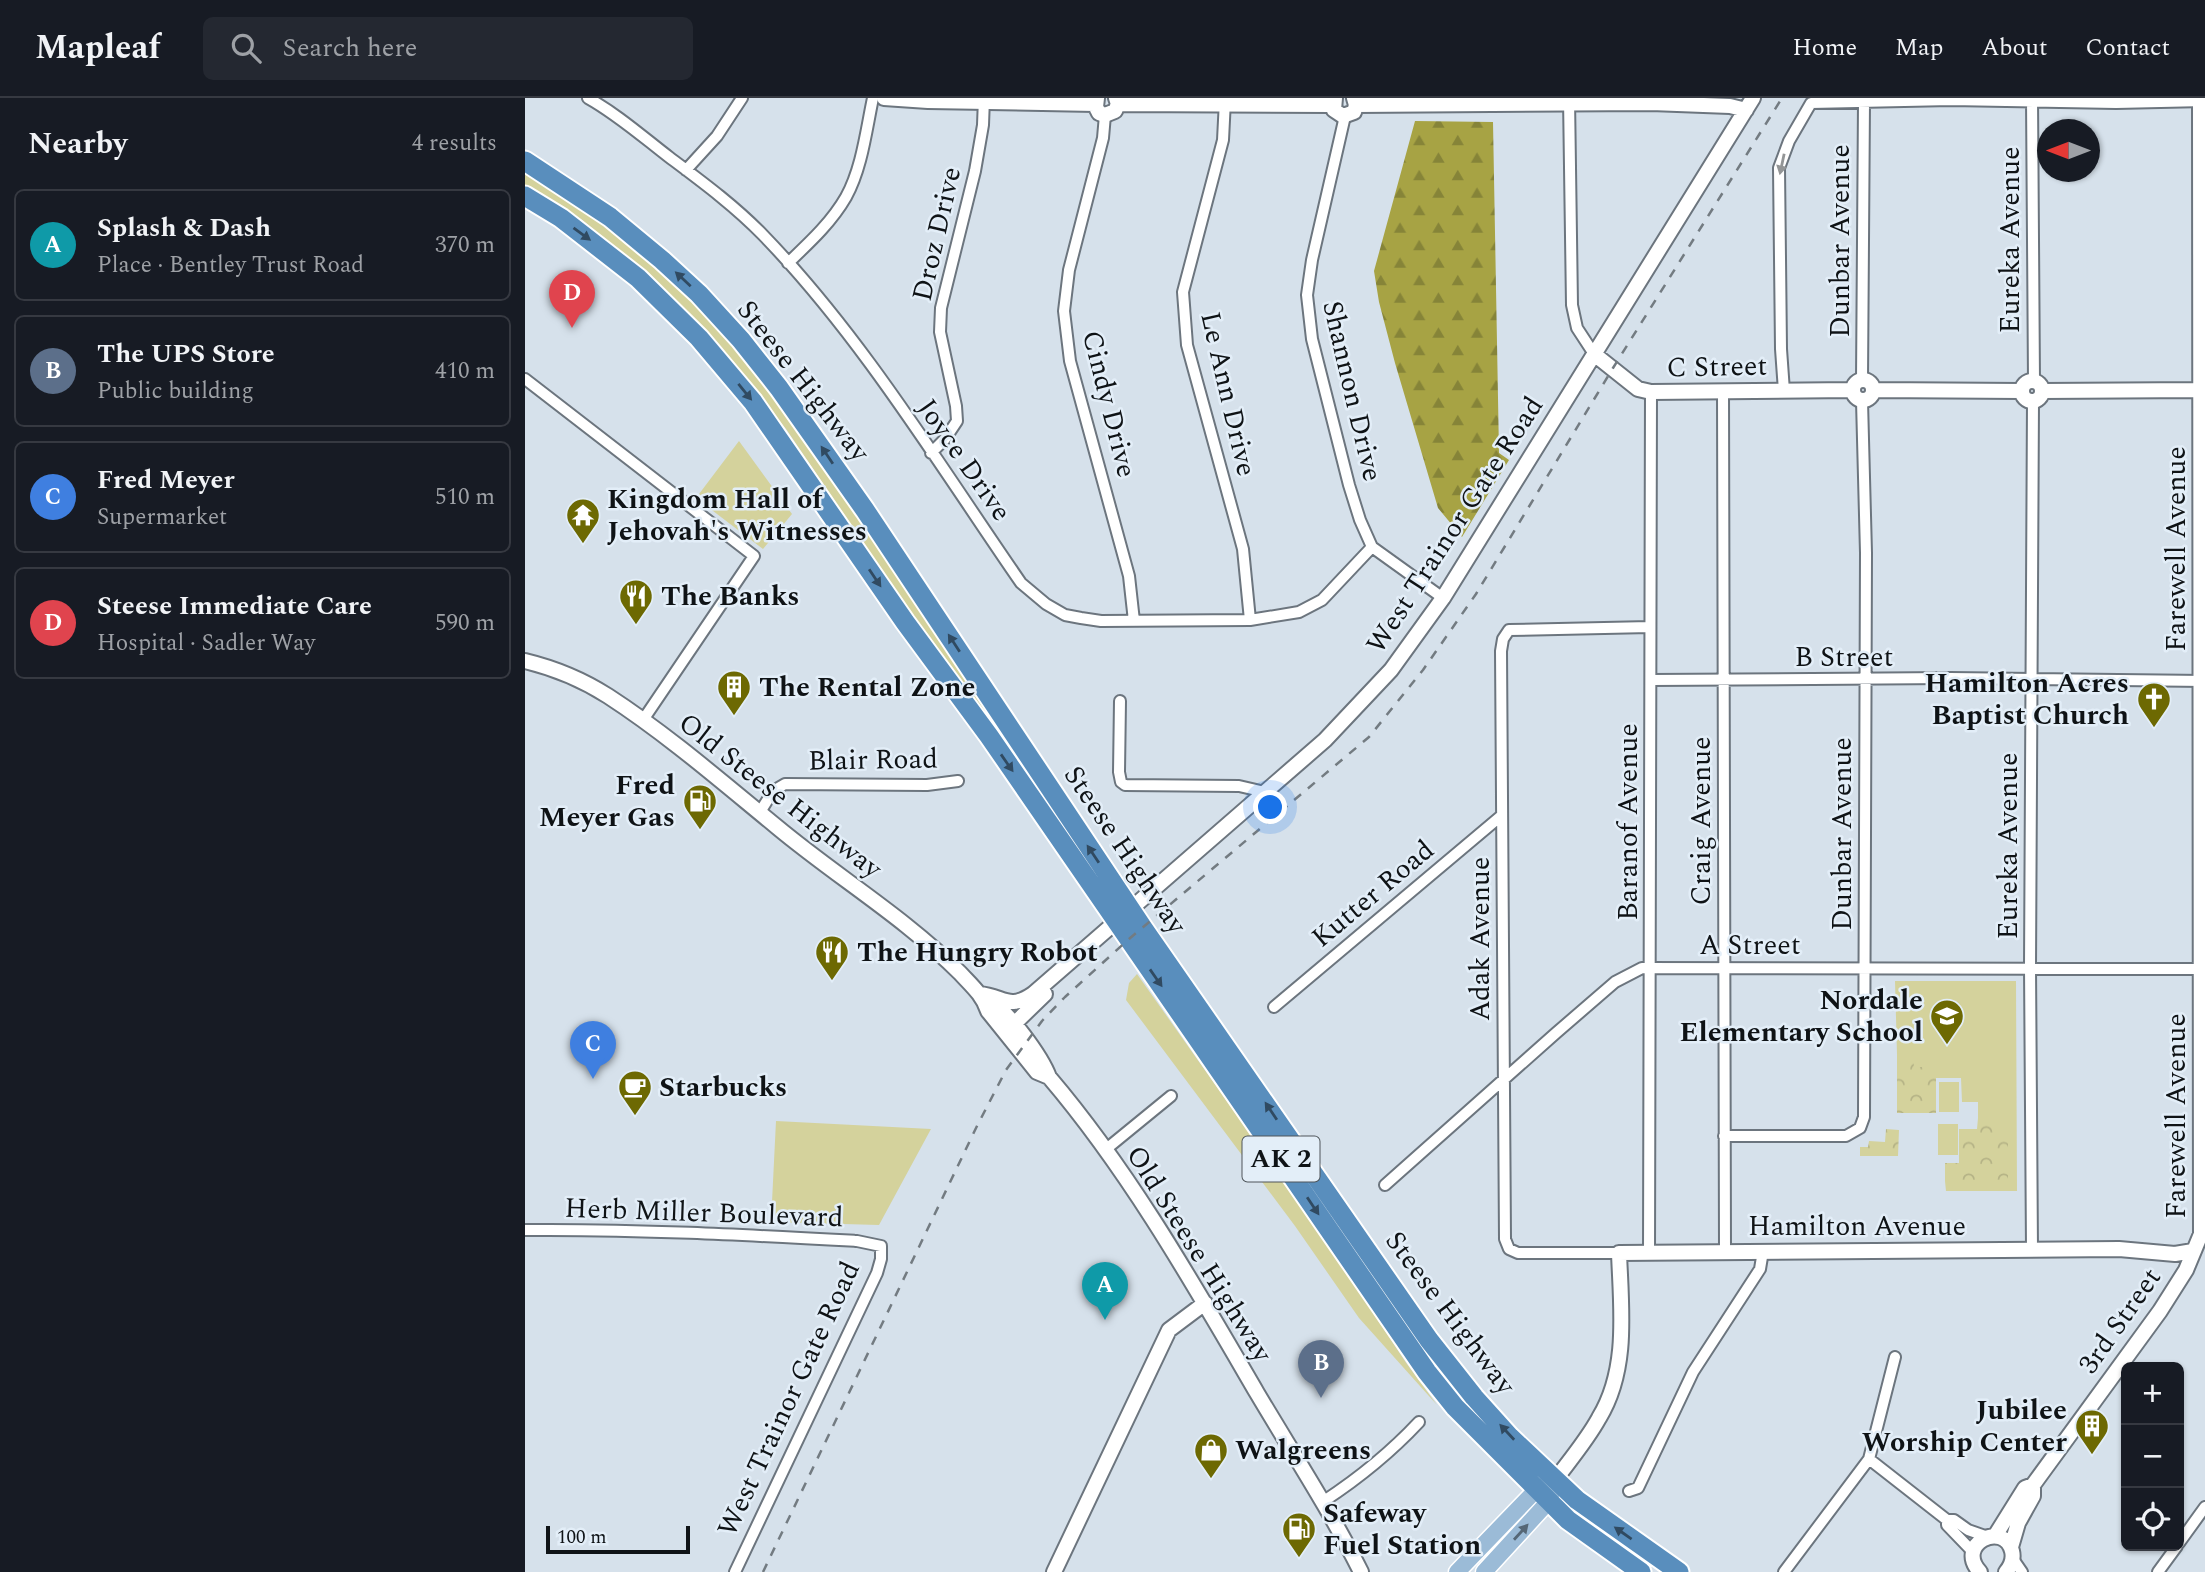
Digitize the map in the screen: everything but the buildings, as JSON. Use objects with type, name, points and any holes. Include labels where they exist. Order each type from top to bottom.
[{"type":"highway","name":"Steese Highway","points":[[525,161],[621,226],[699,294],[741,340],[799,415],[865,510],[1125,916],[1427,1372],[1455,1407],[1568,1520],[1641,1572]]},
{"type":"highway","name":"Steese Highway","points":[[525,196],[561,218],[629,271],[723,364],[753,402],[898,612],[1125,916],[1429,1340],[1474,1397],[1510,1437],[1577,1500],[1679,1572]]},
{"type":"main road","points":[[1484,1572],[1555,1480]]},
{"type":"main road","points":[[1457,1572],[1543,1495]]},
{"type":"street","name":"Joyce Drive","points":[[588,98],[623,121],[686,170],[761,233],[827,308],[1021,583],[1046,604],[1065,615],[1101,621],[1251,620],[1299,612],[1322,600],[1372,547]]},
{"type":"street","points":[[686,170],[717,136],[742,98]]},
{"type":"street","points":[[788,263],[823,229],[846,197],[863,150],[873,98]]},
{"type":"street","points":[[884,98],[1096,101],[1099,113],[1105,116],[1115,111],[1117,101],[1334,101],[1336,113],[1345,116],[1354,111],[1355,101],[1569,101],[1730,106],[1749,104]]},
{"type":"street","points":[[1784,391],[1779,168],[1789,141],[1811,103],[2032,99],[2116,103],[2201,100]]},
{"type":"street","name":"Eureka Avenue","points":[[2032,99],[2032,1249]]},
{"type":"street","name":"Droz Drive","points":[[931,453],[957,421],[940,332],[941,308],[975,172],[984,100]]},
{"type":"street","name":"Farewell Avenue","points":[[2199,1250],[2203,969],[2201,100]]},
{"type":"street","name":"Le Ann Drive","points":[[1225,101],[1223,140],[1183,292],[1184,312],[1187,345],[1243,548],[1251,620]]},
{"type":"street","points":[[1569,101],[1572,305],[1577,328],[1594,354]]},
{"type":"street","name":"Dunbar Avenue","points":[[1724,1136],[1846,1136],[1860,1129],[1864,1117],[1866,680],[1859,390],[1864,102]]},
{"type":"street","name":"West Trainor Gate Road","points":[[984,1002],[989,995],[1004,1002],[1016,1003],[1034,994],[1325,740],[1391,670],[1443,598],[1749,104]]},
{"type":"street","name":"Cindy Drive","points":[[1105,116],[1103,138],[1069,270],[1064,311],[1070,361],[1129,576],[1134,621]]},
{"type":"street","name":"Shannon Drive","points":[[1345,116],[1312,260],[1307,295],[1312,339],[1349,485],[1372,547]]},
{"type":"street","name":"C Street","points":[[1594,354],[1638,389],[1651,393],[1859,390]]},
{"type":"street","points":[[525,379],[754,556],[643,720]]},
{"type":"street","points":[[1859,390],[1870,398],[1873,390],[2203,390]]},
{"type":"street","name":"Craig Avenue","points":[[1723,391],[1725,1251]]},
{"type":"street","name":"Baranof Avenue","points":[[1649,1252],[1651,393]]},
{"type":"street","points":[[1372,547],[1443,598]]},
{"type":"street","name":"Adak Avenue","points":[[1509,1250],[1506,1238],[1501,816],[1503,639],[1509,630],[1650,627]]},
{"type":"street","name":"Old Steese Highway","points":[[525,661],[586,684],[643,720],[836,873],[900,919],[950,963],[984,1002],[1037,1072],[1049,1077]]},
{"type":"street","name":"B Street","points":[[1651,680],[2203,681]]},
{"type":"street","points":[[1120,701],[1119,772],[1121,782],[1125,785],[1239,786],[1265,792]]},
{"type":"street","name":"Blair Road","points":[[760,812],[773,791],[785,784],[927,785],[958,781]]},
{"type":"street","name":"Kutter Road","points":[[1274,1007],[1501,816]]},
{"type":"street","name":"A Street","points":[[1385,1185],[1615,982],[1642,968],[2203,969]]},
{"type":"street","name":"West Trainor Gate Road","points":[[1014,1024],[1053,986],[1059,972]]},
{"type":"street","points":[[984,1002],[1005,1022],[1014,1024]]},
{"type":"street","name":"Old Steese Highway","points":[[1014,1024],[1044,1063],[1049,1077],[1105,1150],[1205,1303],[1279,1431],[1324,1502],[1361,1572]]},
{"type":"street","points":[[1105,1150],[1171,1096]]},
{"type":"street","name":"Herb Miller Boulevard","points":[[525,1230],[592,1229],[682,1233],[857,1241],[881,1246]]},
{"type":"street","name":"West Trainor Gate Road","points":[[734,1572],[877,1273],[881,1246]]},
{"type":"street","name":"Hamilton Avenue","points":[[1509,1250],[1518,1253],[1619,1253],[2032,1249],[2175,1254],[2199,1250]]},
{"type":"street","name":"3rd Street","points":[[2010,1560],[2018,1523],[2032,1496],[2033,1485],[2160,1311],[2199,1250]]},
{"type":"street","points":[[1629,1491],[1638,1488],[1693,1372],[1760,1269],[1763,1251]]},
{"type":"street","points":[[1555,1480],[1601,1416],[1616,1375],[1621,1347],[1619,1253]]},
{"type":"street","points":[[1054,1572],[1169,1330],[1205,1303]]},
{"type":"street","points":[[1784,1572],[1869,1459],[1895,1357]]},
{"type":"street","points":[[1324,1502],[1391,1452],[1419,1422]]},
{"type":"street","points":[[1869,1459],[1947,1520],[1954,1520],[1968,1530],[2007,1542],[2010,1560],[2022,1572]]},
{"type":"street","name":"3rd Street","points":[[1973,1564],[1978,1542],[1991,1537],[2025,1488],[2033,1485]]},
{"type":"street","points":[[2184,1537],[2205,1507]]},
{"type":"street","points":[[1947,1520],[1947,1525],[1973,1564]]},
{"type":"street","points":[[2158,1572],[2174,1551]]},
{"type":"green space","points":[[1415,121],[1493,122],[1499,453],[1509,460],[1462,537],[1438,508],[1395,363],[1374,271]]},
{"type":"green space","points":[[525,171],[586,212],[657,267],[758,373],[827,470],[1017,755],[1014,757],[905,604],[786,429],[719,346],[651,277],[581,219],[525,185]]},
{"type":"green space","points":[[739,441],[792,514],[763,549],[696,498]]},
{"type":"green space","points":[[1137,974],[1313,1223],[1437,1405],[1359,1318],[1295,1226],[1126,1000],[1129,983]]},
{"type":"green space","points":[[1895,981],[2016,981],[2017,1191],[1946,1191],[1945,1181],[2008,1181],[2008,1118],[1978,1118],[1978,1102],[1962,1102],[1961,1078],[1936,1078],[1936,1067],[1913,1067],[1913,1054],[1897,1054]]},
{"type":"green space","points":[[1897,1054],[1913,1054],[1914,1067],[1936,1067],[1936,1113],[1897,1113]]},
{"type":"green space","points":[[1939,1082],[1959,1082],[1959,1112],[1939,1112]]},
{"type":"green space","points":[[1978,1118],[2008,1118],[2008,1181],[1945,1181],[1945,1163],[1959,1163],[1959,1129],[1977,1129]]},
{"type":"green space","points":[[776,1121],[931,1129],[879,1225],[771,1222]]},
{"type":"green space","points":[[1938,1124],[1958,1124],[1958,1155],[1938,1155]]},
{"type":"green space","points":[[1886,1129],[1899,1130],[1898,1156],[1860,1156],[1860,1147],[1868,1147],[1869,1141],[1885,1142]]},
{"type":"railway","points":[[763,1572],[1006,1070],[1042,1021],[1065,997],[1129,939],[1369,737],[1423,670],[1476,594],[1782,98]]},
{"type":"place","name":"Steese Immediate Care","points":[[572,328]]},
{"type":"place","name":"Kingdom Hall of Jehovah's Witnesses","points":[[583,545]]},
{"type":"place","name":"The Banks","points":[[636,626]]},
{"type":"place","name":"The Rental Zone","points":[[734,717]]},
{"type":"place","name":"Hamilton Acres Baptist Church","points":[[2154,729]]},
{"type":"place","name":"Fred Meyer Gas","points":[[700,831]]},
{"type":"place","name":"The Hungry Robot","points":[[832,982]]},
{"type":"place","name":"Nordale Elementary School","points":[[1947,1046]]},
{"type":"place","name":"Fred Meyer","points":[[593,1079]]},
{"type":"place","name":"Starbucks","points":[[635,1117]]},
{"type":"place","name":"Splash & Dash","points":[[1105,1320]]},
{"type":"place","name":"The UPS Store","points":[[1321,1398]]},
{"type":"place","name":"Jubilee Worship Center","points":[[2092,1456]]},
{"type":"place","name":"Walgreens","points":[[1211,1480]]},
{"type":"place","name":"Safeway Fuel Station","points":[[1299,1559]]}]
